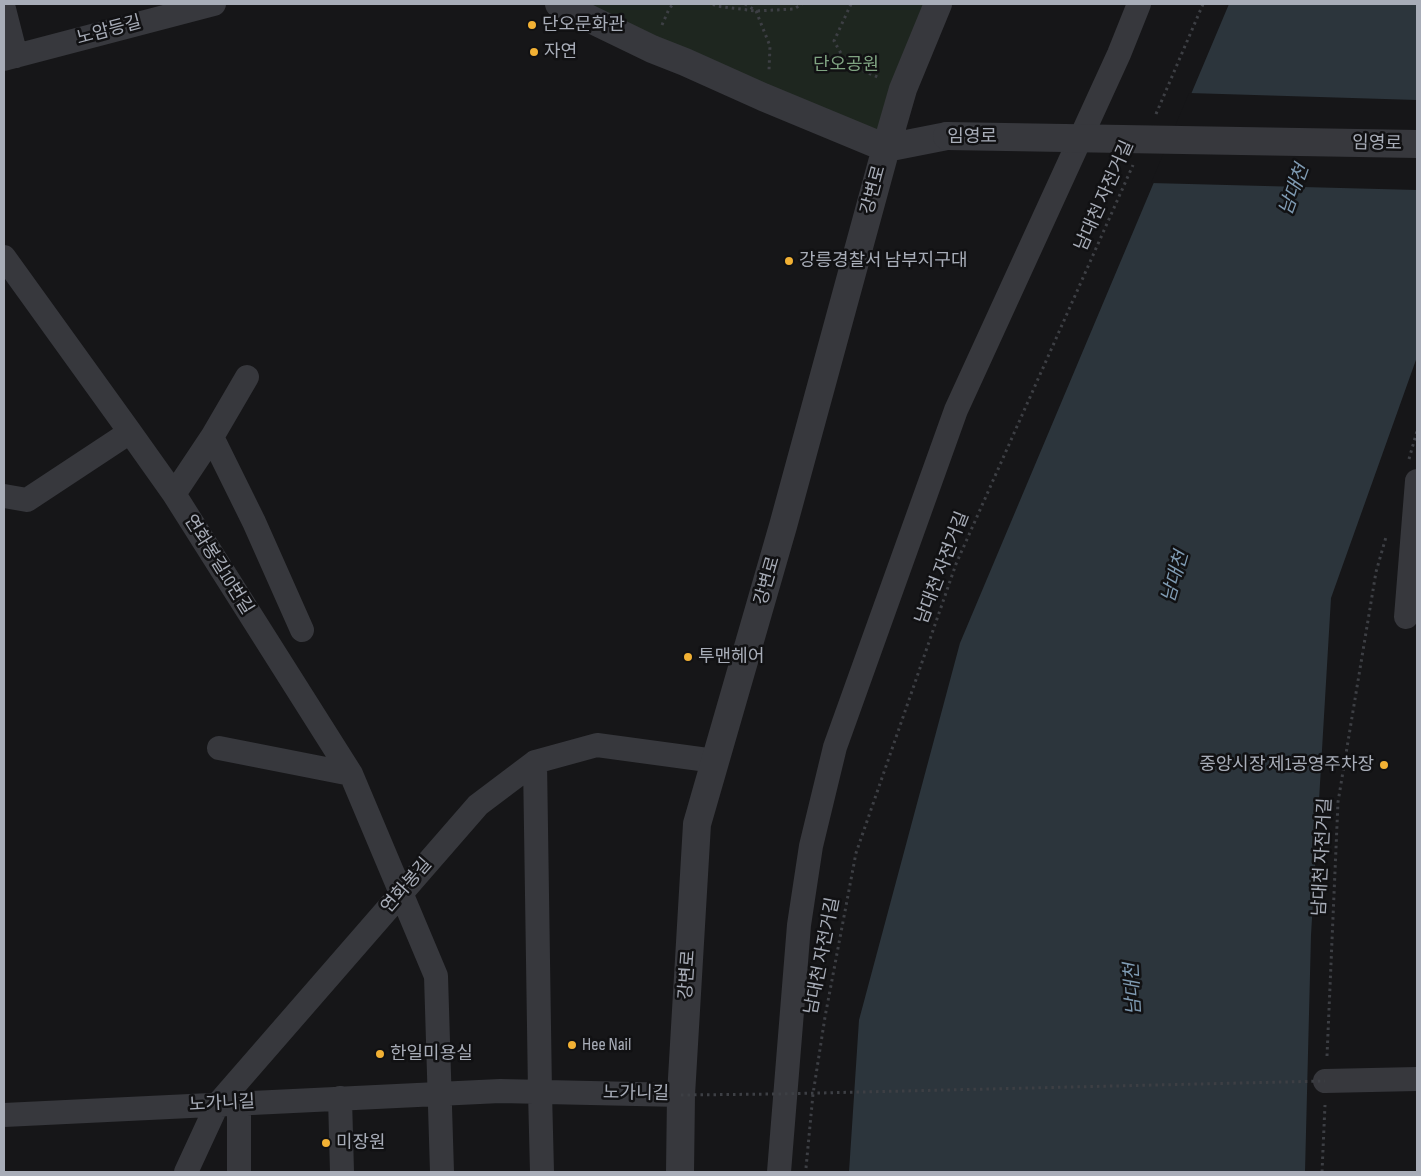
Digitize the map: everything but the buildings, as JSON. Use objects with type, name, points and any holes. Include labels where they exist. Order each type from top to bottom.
[{"type":"street","name":"노암등길","points":[[10,57],[214,4]]},
{"type":"street","points":[[559,4],[652,49],[886,148]]},
{"type":"street","name":"강변로","points":[[680,1172],[680,1094],[697,824],[783,526],[903,89],[938,4]]},
{"type":"street","points":[[779,1172],[799,925],[811,846],[835,747],[956,410],[1115,62],[1139,4]]},
{"type":"street","points":[[4,9],[10,57]]},
{"type":"street","name":"임영로","points":[[886,148],[947,136],[1417,144]]},
{"type":"street","name":"연화봉길10번길","points":[[4,257],[174,494],[351,774],[402,892]]},
{"type":"street","points":[[174,494],[212,437],[247,377]]},
{"type":"street","points":[[4,496],[27,500],[130,432]]},
{"type":"street","points":[[212,437],[254,522],[302,630]]},
{"type":"street","points":[[1406,617],[1413,470]]},
{"type":"street","name":"연화봉길","points":[[186,1172],[228,1104],[402,892],[478,805],[535,762],[597,745],[715,761]]},
{"type":"street","points":[[219,748],[351,774]]},
{"type":"street","points":[[535,762],[542,1172]]},
{"type":"street","points":[[402,892],[436,976],[442,1172]]},
{"type":"street","points":[[1325,1089],[1417,1079]]},
{"type":"street","name":"노가니길","points":[[4,1115],[500,1091],[680,1094]]},
{"type":"street","points":[[340,1098],[342,1172]]},
{"type":"street","points":[[228,1104],[239,1172]]},
{"type":"path","points":[[713,4],[756,11],[794,10],[802,4]]},
{"type":"path","points":[[745,4],[756,11],[770,46],[769,67],[763,97]]},
{"type":"path","points":[[851,4],[834,40],[847,64],[903,89]]},
{"type":"path","points":[[1155,116],[1203,4]]},
{"type":"path","name":"남대천 자전거길","points":[[806,1172],[813,1094],[856,853],[956,564],[1135,161]]},
{"type":"path","points":[[1413,470],[1417,431]]},
{"type":"path","name":"남대천 자전거길","points":[[1322,1172],[1338,802],[1376,572],[1387,535]]},
{"type":"path","points":[[680,1094],[1325,1089]]},
{"type":"green space","name":"단오공원","points":[[559,4],[936,4],[886,148]]},
{"type":"water","name":"남대천","points":[[1229,4],[1417,4],[1417,357],[1331,598],[1311,935],[1305,1172],[849,1172],[859,1020],[960,643]]},
{"type":"pier","points":[[1189,93],[1417,100],[1417,190],[1151,183]]},
{"type":"place","name":"단오문화관","points":[[532,25]]},
{"type":"place","name":"자연","points":[[534,52]]},
{"type":"place","name":"강릉경찰서 남부지구대","points":[[789,261]]},
{"type":"place","name":"투맨헤어","points":[[688,657]]},
{"type":"place","name":"중앙시장 제1공영주차장","points":[[1384,765]]},
{"type":"place","name":"Hee Nail","points":[[572,1045]]},
{"type":"place","name":"한일미용실","points":[[380,1054]]},
{"type":"place","name":"미장원","points":[[326,1143]]}]
